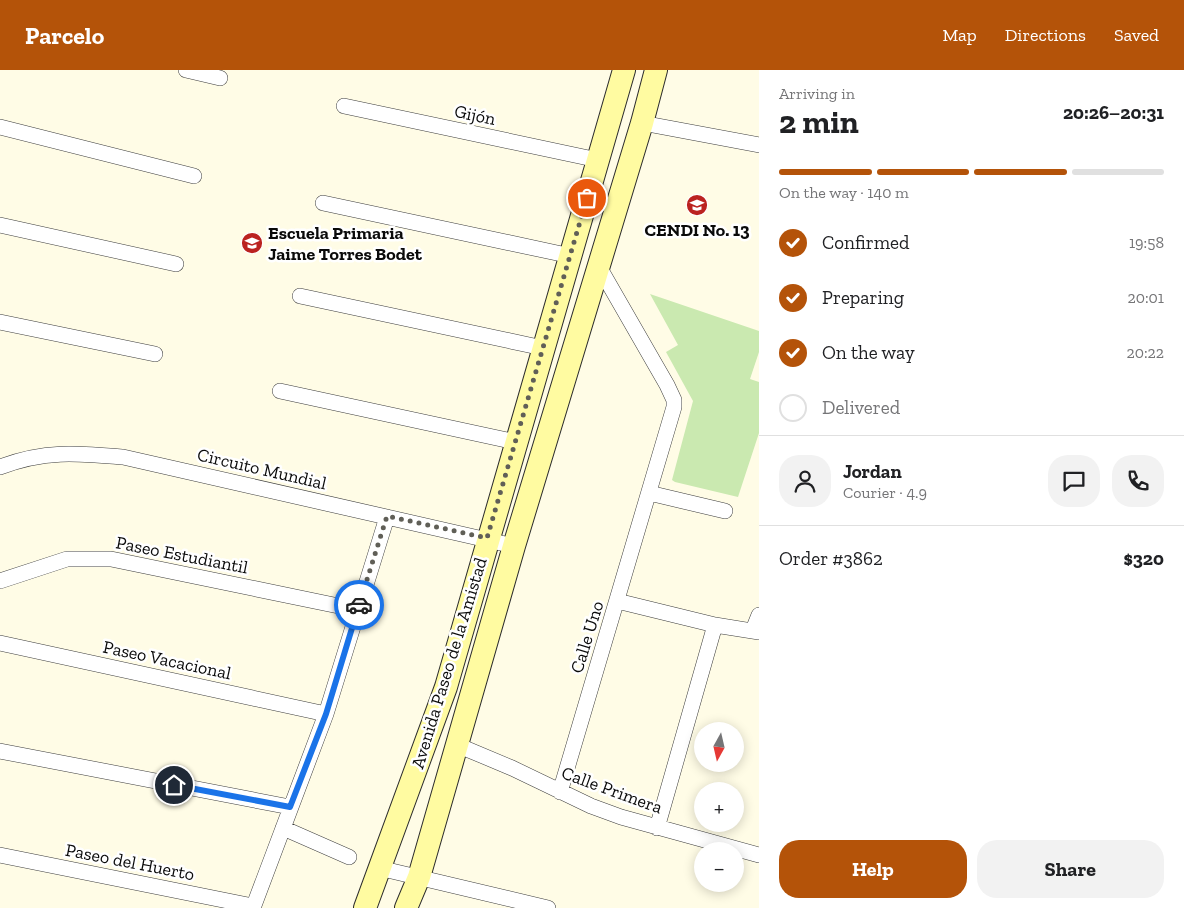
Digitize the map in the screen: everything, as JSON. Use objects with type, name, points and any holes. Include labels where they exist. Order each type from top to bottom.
[{"type":"street","points":[[186,70],[220,78]]},
{"type":"street","name":"Avenida Paseo de la Amistad","points":[[365,908],[446,687],[487,538],[624,70]]},
{"type":"street","name":"Avenida Paseo de la Amistad","points":[[406,908],[419,877],[514,546],[642,123],[656,70]]},
{"type":"street","name":"Gijón","points":[[344,106],[598,160]]},
{"type":"street","points":[[642,123],[759,145]]},
{"type":"street","points":[[0,127],[194,176]]},
{"type":"street","points":[[323,202],[571,256]]},
{"type":"street","points":[[0,225],[176,264]]},
{"type":"street","name":"Calle Uno","points":[[560,792],[672,416],[674,400],[598,266]]},
{"type":"street","points":[[300,296],[543,348]]},
{"type":"street","points":[[0,322],[155,354]]},
{"type":"street","points":[[280,391],[516,442]]},
{"type":"street","name":"Circuito Mundial","points":[[0,467],[40,455],[59,453],[123,457],[487,538],[514,546]]},
{"type":"street","points":[[649,493],[725,511]]},
{"type":"street","points":[[253,907],[326,714],[387,516]]},
{"type":"street","name":"Paseo Estudiantil","points":[[0,581],[67,559],[111,559],[358,610]]},
{"type":"street","points":[[617,601],[716,625],[756,631],[759,616]]},
{"type":"street","points":[[657,828],[716,625]]},
{"type":"street","name":"Paseo Vacacional","points":[[0,643],[326,714]]},
{"type":"street","name":"Calle Primera","points":[[457,745],[512,768],[560,792],[621,817],[657,828],[758,852]]},
{"type":"street","points":[[0,751],[290,807]]},
{"type":"street","points":[[283,828],[349,856]]},
{"type":"street","name":"Paseo del Huerto","points":[[0,854],[253,907]]},
{"type":"street","points":[[380,868],[526,905],[548,908]]},
{"type":"green space","points":[[650,294],[759,331],[759,352],[750,379],[759,382],[759,433],[738,497],[672,480],[693,401],[666,352],[678,345]]},
{"type":"way so far","points":[[359,605],[387,516],[487,538],[587,198]]},
{"type":"place","name":"CENDI No. 13","points":[[697,205]]},
{"type":"place","name":"Escuela Primaria Jaime Torres Bodet","points":[[252,243]]},
{"type":"route","points":[[174,785],[290,807],[326,714],[359,605]]}]
